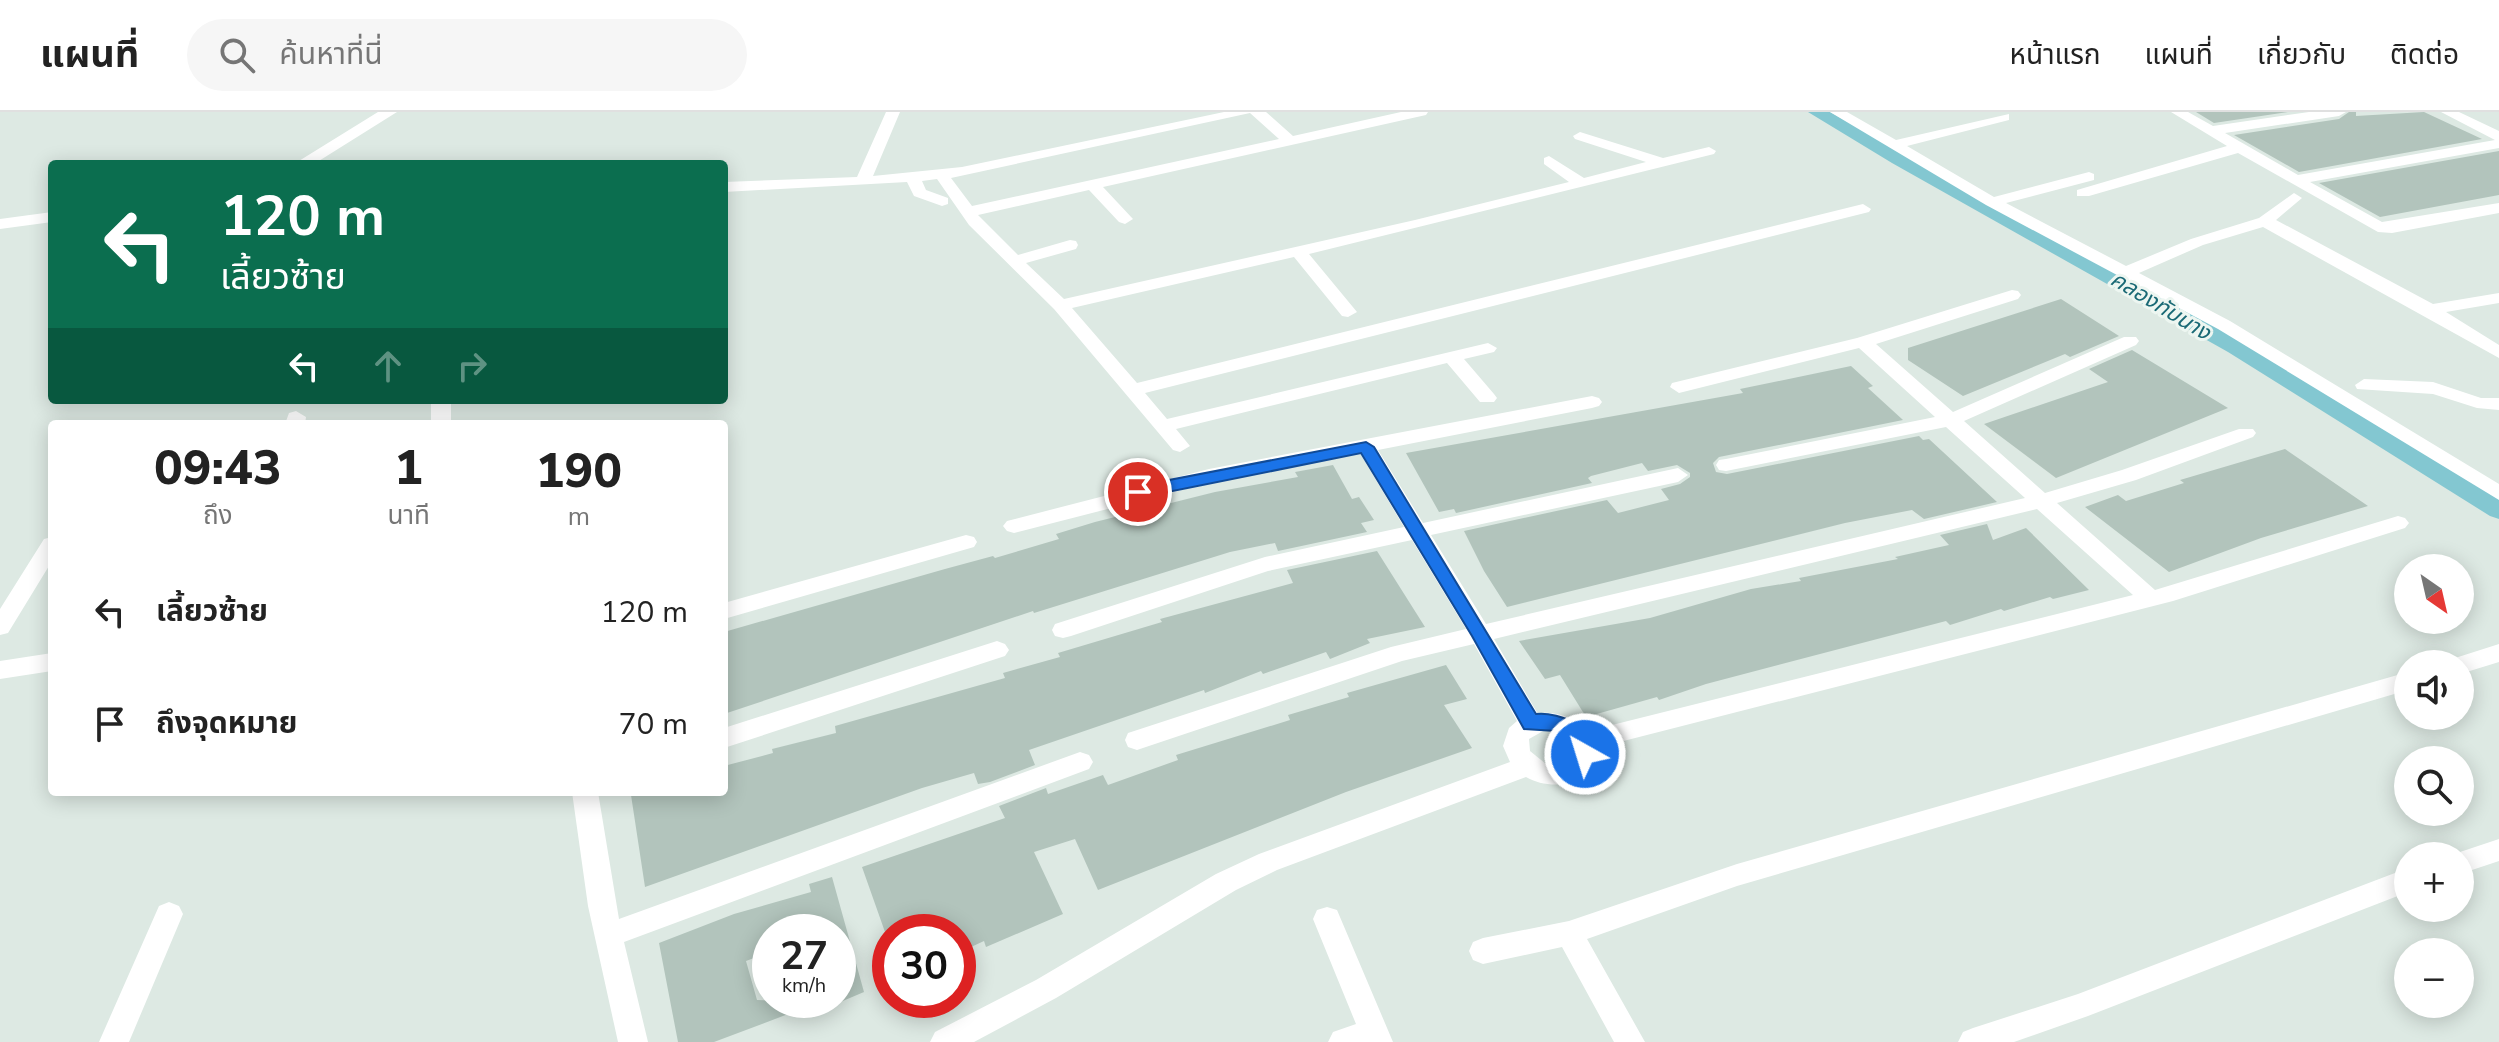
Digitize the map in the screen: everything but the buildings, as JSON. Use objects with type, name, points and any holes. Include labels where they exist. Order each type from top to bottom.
[{"type":"street","points":[[309,160],[389,112]]},
{"type":"street","points":[[863,182],[893,112]]},
{"type":"street","points":[[728,187],[863,182],[941,174],[1001,165],[1244,112]]},
{"type":"street","points":[[1257,112],[1291,142]]},
{"type":"street","points":[[968,212],[1421,112]]},
{"type":"street","points":[[1837,112],[1992,202],[2278,357],[2499,493]]},
{"type":"street","points":[[2178,112],[2378,227],[2392,228],[2499,208]]},
{"type":"street","points":[[2209,131],[2339,112]]},
{"type":"street","points":[[2448,112],[2499,137]]},
{"type":"street","points":[[1894,145],[2004,117]]},
{"type":"street","points":[[1580,136],[1663,163]]},
{"type":"street","points":[[2293,180],[2499,144]]},
{"type":"street","points":[[2083,193],[2237,148]]},
{"type":"street","points":[[1060,305],[1583,184],[1709,151]]},
{"type":"street","points":[[1549,161],[1583,184]]},
{"type":"street","points":[[941,174],[968,212],[1060,305],[1180,446]]},
{"type":"street","points":[[912,177],[920,193],[942,201]]},
{"type":"street","points":[[1992,202],[2089,177]]},
{"type":"street","points":[[1094,186],[1125,219]]},
{"type":"street","points":[[2125,273],[2197,242],[2265,221],[2294,198]]},
{"type":"street","points":[[1132,390],[1863,209]]},
{"type":"street","points":[[0,224],[48,218]]},
{"type":"street","points":[[2265,221],[2430,310],[2499,353]]},
{"type":"street","points":[[1014,261],[1070,245]]},
{"type":"street","points":[[1298,251],[1348,312]]},
{"type":"street","points":[[1679,387],[1863,342],[2012,295]]},
{"type":"street","points":[[2430,310],[2499,298]]},
{"type":"street","points":[[1726,465],[1950,420],[2130,341]]},
{"type":"street","points":[[1863,342],[2150,598]]},
{"type":"street","points":[[1163,426],[1488,348]]},
{"type":"street","points":[[1452,357],[1487,398]]},
{"type":"street","points":[[2364,385],[2423,387],[2443,390],[2481,405],[2499,404]]},
{"type":"street","points":[[1014,526],[1209,476],[1592,402]]},
{"type":"street","points":[[1137,740],[1399,653],[2042,501],[2129,475],[2246,433]]},
{"type":"street","points":[[1366,447],[1531,723]]},
{"type":"street","points":[[1063,630],[1265,564],[1678,475]]},
{"type":"street","points":[[1582,742],[2150,598],[2398,523]]},
{"type":"street","points":[[728,610],[966,542]]},
{"type":"street","points":[[0,627],[48,554]]},
{"type":"street","points":[[728,737],[997,650]]},
{"type":"street","points":[[2474,661],[2499,653]]},
{"type":"street","points":[[0,670],[48,663]]},
{"type":"street","points":[[1483,951],[1569,933],[1737,875],[2394,685]]},
{"type":"street","points":[[1545,721],[1574,731],[1582,742],[1585,754],[1580,765],[1570,773],[1556,776],[1527,766],[1517,755],[1514,742],[1519,731],[1531,723],[1545,721]]},
{"type":"street","points":[[609,935],[1080,762]]},
{"type":"street","points":[[945,1042],[1046,989],[1254,869],[1527,766]]},
{"type":"street","points":[[586,796],[609,935],[633,1042]]},
{"type":"street","points":[[2474,858],[2499,850]]},
{"type":"street","points":[[1973,1042],[2078,1007],[2394,885]]},
{"type":"street","points":[[114,1042],[169,914]]},
{"type":"street","points":[[1327,919],[1376,1036],[1343,1042]]},
{"type":"street","points":[[1569,933],[1630,1042]]},
{"type":"waterway","name":"คลองทับนาง","points":[[1817,112],[2191,320],[2499,510]]},
{"type":"route","points":[[1138,492],[1366,447],[1531,723],[1545,721],[1574,731],[1582,742],[1585,754]]}]
